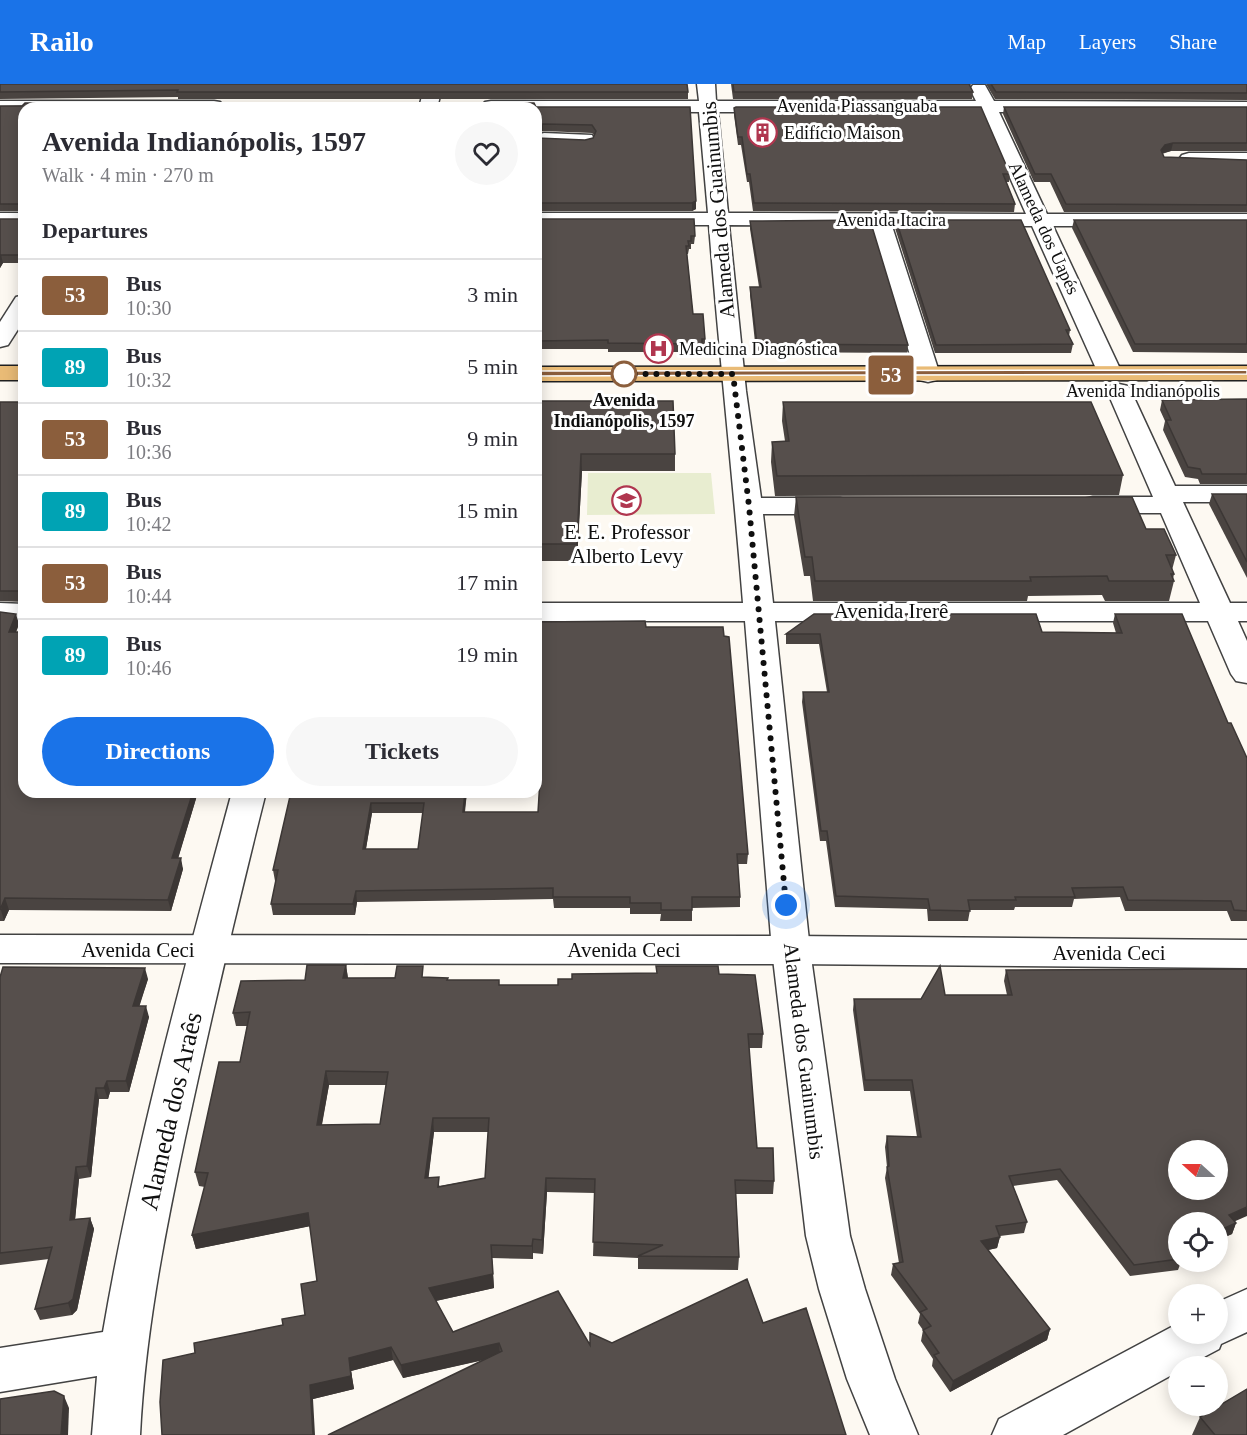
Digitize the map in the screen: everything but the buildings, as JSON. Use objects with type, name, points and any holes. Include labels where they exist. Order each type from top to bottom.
[{"type":"main road","name":"Avenida Indianópolis","points":[[542,374],[734,382],[1115,382],[1247,372]]},
{"type":"main road","points":[[0,373],[18,373]]},
{"type":"main road","name":"Avenida Indianópolis","points":[[542,391],[928,375],[1115,382],[1247,391]]},
{"type":"main road","points":[[0,389],[18,389]]},
{"type":"street","points":[[430,102],[434,84]]},
{"type":"street","name":"Alameda dos Guainumbis","points":[[706,84],[791,950],[828,1236],[842,1289],[871,1379],[894,1435]]},
{"type":"street","name":"Alameda dos Uapés","points":[[977,84],[1169,499],[1233,612],[1247,674]]},
{"type":"street","points":[[0,106],[18,106]]},
{"type":"street","name":"Avenida Piassanguaba","points":[[542,106],[1247,106]]},
{"type":"street","points":[[565,139],[569,106]]},
{"type":"street","points":[[544,139],[585,139]]},
{"type":"street","points":[[1171,159],[1247,159]]},
{"type":"street","points":[[0,219],[18,219]]},
{"type":"street","name":"Avenida Itacira","points":[[542,219],[1247,220]]},
{"type":"street","points":[[880,220],[928,375]]},
{"type":"street","points":[[0,340],[18,312]]},
{"type":"street","points":[[1066,505],[1247,494]]},
{"type":"street","points":[[749,506],[866,506]]},
{"type":"street","points":[[0,612],[18,613]]},
{"type":"street","name":"Avenida Irerê","points":[[542,612],[1233,612]]},
{"type":"street","name":"Alameda dos Araês","points":[[116,1435],[124,1350],[144,1229],[208,950],[247,798]]},
{"type":"street","name":"Avenida Ceci","points":[[0,949],[791,950],[1247,954]]},
{"type":"street","points":[[1228,1319],[1247,1309]]},
{"type":"street","points":[[1016,1435],[1184,1344]]},
{"type":"street","points":[[0,1370],[124,1350]]},
{"type":"green space","points":[[588,473],[711,473],[715,514],[587,515]]},
{"type":"bus line","name":"53","points":[[542,374],[928,375],[1247,372]]},
{"type":"place","name":"Edifício Maison","points":[[763,133]]},
{"type":"place","name":"Medicina Diagnóstica","points":[[658,349]]},
{"type":"place","name":"Avenida Indianópolis, 1597","points":[[624,374]]},
{"type":"place","name":"E. E. Professor Alberto Levy","points":[[627,501]]},
{"type":"route","points":[[624,374],[733,374],[749,506],[786,905]]}]
